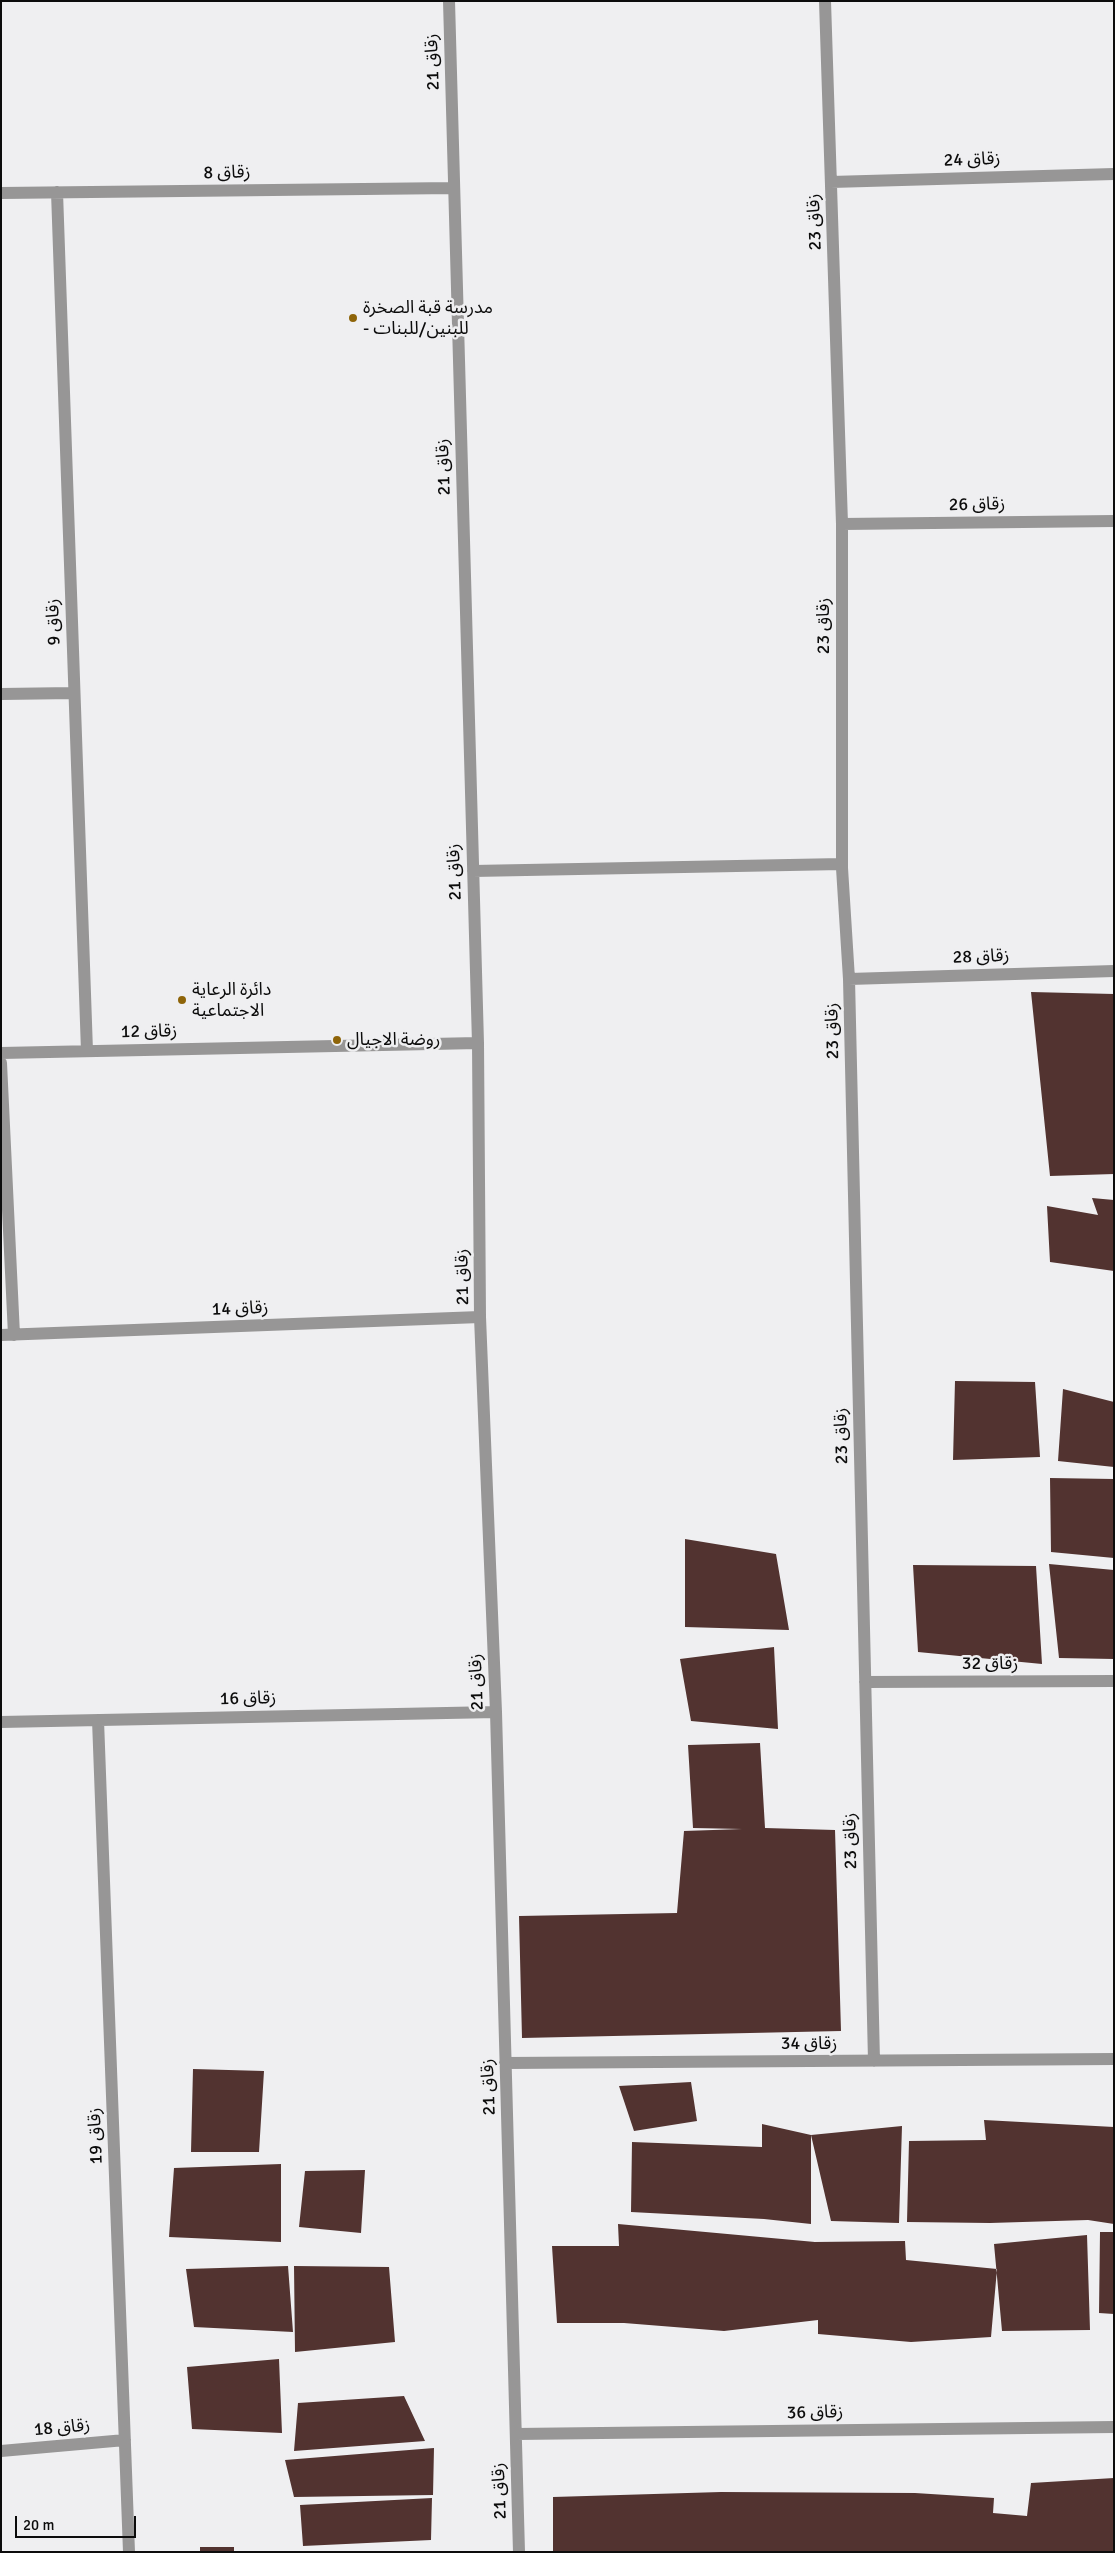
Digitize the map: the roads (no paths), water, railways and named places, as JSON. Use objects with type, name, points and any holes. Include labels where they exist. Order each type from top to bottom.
[{"type":"street","name":"زقاق 21","points":[[449,1],[478,1043],[480,1317],[496,1712],[519,2552]]},
{"type":"street","name":"زقاق 23","points":[[825,1],[842,524],[842,864],[850,978],[874,2061]]},
{"type":"street","name":"زقاق 24","points":[[831,182],[1114,174]]},
{"type":"street","name":"زقاق 8","points":[[1,193],[454,188]]},
{"type":"street","name":"زقاق 9","points":[[57,192],[87,1051]]},
{"type":"street","name":"زقاق 26","points":[[842,524],[1114,521]]},
{"type":"street","points":[[1,694],[74,693]]},
{"type":"street","points":[[473,871],[842,864]]},
{"type":"street","name":"زقاق 28","points":[[850,978],[1114,971]]},
{"type":"street","name":"زقاق 12","points":[[1,1053],[478,1043]]},
{"type":"street","points":[[1,1063],[7,1335]]},
{"type":"street","name":"زقاق 14","points":[[7,1335],[480,1317]]},
{"type":"street","name":"زقاق 32","points":[[865,1682],[1114,1681]]},
{"type":"street","name":"زقاق 16","points":[[1,1722],[496,1712]]},
{"type":"street","name":"زقاق 19","points":[[98,1720],[129,2552]]},
{"type":"street","name":"زقاق 34","points":[[505,2063],[1114,2059]]},
{"type":"street","name":"زقاق 36","points":[[516,2434],[1114,2426]]},
{"type":"street","name":"زقاق 18","points":[[1,2451],[126,2440]]},
{"type":"place","name":"مدرسة قبة الصخرة - للبنين/للبنات","points":[[353,318]]},
{"type":"place","name":"دائرة الرعاية الاجتماعية","points":[[182,1000]]},
{"type":"place","name":"روضة الاجيال","points":[[337,1040]]}]
